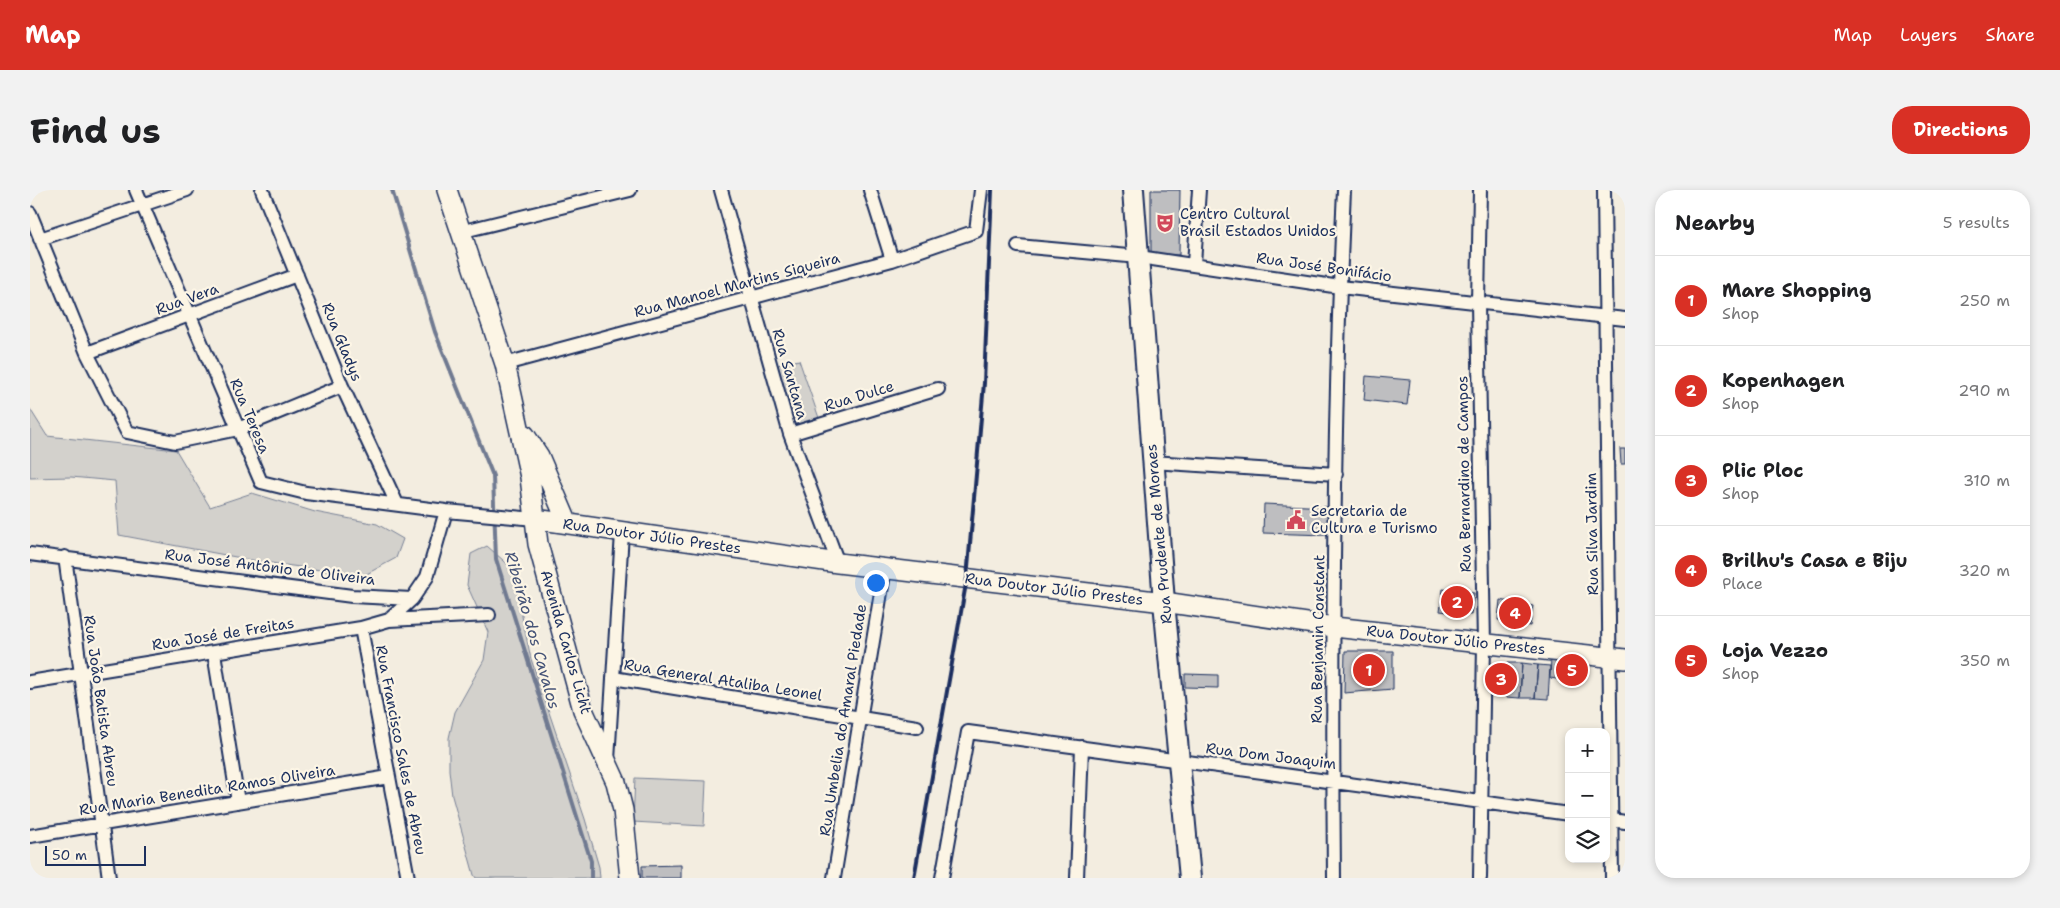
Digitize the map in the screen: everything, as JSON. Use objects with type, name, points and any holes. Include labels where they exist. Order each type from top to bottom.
[{"type":"main road","name":"Avenida Carlos Licht","points":[[447,190],[505,364],[530,478],[538,544],[583,710],[616,782],[623,810],[630,878]]},
{"type":"main road","name":"Rua Prudente de Moraes","points":[[1133,190],[1152,462],[1190,878]]},
{"type":"main road","points":[[519,427],[539,456],[568,524]]},
{"type":"main road","name":"Rua Doutor Júlio Prestes","points":[[535,519],[838,563],[1164,602],[1334,627],[1617,658]]},
{"type":"street","name":"Rua Teresa","points":[[136,190],[261,482],[306,493],[446,512],[479,513]]},
{"type":"street","points":[[40,239],[187,190]]},
{"type":"street","name":"Rua Gladys","points":[[262,190],[342,386],[397,504]]},
{"type":"street","points":[[460,232],[630,190]]},
{"type":"street","name":"Rua Santana","points":[[721,190],[790,434],[838,563]]},
{"type":"street","points":[[870,190],[892,260]]},
{"type":"street","name":"Rua Manoel Martins Siqueira","points":[[505,364],[892,260],[976,231],[981,190]]},
{"type":"street","points":[[1194,264],[1199,190]]},
{"type":"street","name":"Rua Benjamin Constant","points":[[1334,878],[1336,474],[1344,190]]},
{"type":"street","name":"Rua Bernardino de Campos","points":[[1480,190],[1478,303],[1484,644],[1480,878]]},
{"type":"street","name":"Rua Silva Jardim","points":[[1604,190],[1605,317],[1617,658],[1609,818]]},
{"type":"street","points":[[30,213],[87,353],[127,432],[175,442],[238,429],[342,386]]},
{"type":"street","name":"Rua José Bonifácio","points":[[1018,246],[1139,257],[1340,287],[1625,319]]},
{"type":"street","name":"Rua Vera","points":[[87,353],[297,275]]},
{"type":"street","name":"Rua Dulce","points":[[790,434],[938,389]]},
{"type":"street","points":[[1152,462],[1336,474]]},
{"type":"street","points":[[412,599],[427,577],[446,512]]},
{"type":"street","name":"Rua Doutor Júlio Prestes","points":[[479,513],[535,519]]},
{"type":"street","points":[[608,764],[622,533]]},
{"type":"street","name":"Rua José Antônio de Oliveira","points":[[30,554],[352,596],[412,599]]},
{"type":"street","name":"Rua João Batista Abreu","points":[[65,558],[109,878]]},
{"type":"street","name":"Rua Umbelia do Amaral Piedade","points":[[834,878],[885,568]]},
{"type":"street","name":"Rua José de Freitas","points":[[30,682],[361,628],[389,620],[412,599]]},
{"type":"street","points":[[389,620],[489,615]]},
{"type":"street","name":"Rua Francisco Sales de Abreu","points":[[361,628],[408,878]]},
{"type":"street","points":[[214,653],[238,802]]},
{"type":"street","name":"Rua General Ataliba Leonel","points":[[613,678],[917,727]]},
{"type":"street","name":"Rua Dom Joaquim","points":[[942,878],[968,732],[1082,746],[1565,813]]},
{"type":"street","points":[[1077,878],[1082,746]]},
{"type":"street","name":"Rua Maria Benedita Ramos Oliveira","points":[[30,836],[389,777]]},
{"type":"street","points":[[1610,819],[1625,822]]},
{"type":"street","name":"Rua Silva Jardim","points":[[1610,839],[1612,878]]},
{"type":"shaded area","points":[[799,360],[819,418],[791,428],[773,366]]},
{"type":"shaded area","points":[[30,409],[47,436],[176,450],[210,507],[252,493],[315,512],[377,524],[403,539],[396,558],[363,576],[257,561],[119,535],[115,481],[71,477],[30,478]]},
{"type":"shaded area","points":[[487,546],[512,568],[531,659],[585,819],[599,867],[600,878],[476,878],[474,875],[452,796],[449,770],[449,738],[455,712],[484,660],[488,632],[467,585],[471,554]]},
{"type":"shaded area","points":[[635,778],[706,781],[704,826],[633,822]]},
{"type":"building","name":"Centro Cultural Brasil Estados Unidos","points":[[1151,190],[1180,190],[1179,255],[1151,255]]},
{"type":"building","points":[[1366,376],[1410,380],[1407,405],[1364,400]]},
{"type":"building","points":[[1620,449],[1625,449],[1625,464],[1621,464]]},
{"type":"building","name":"Secretaria de Cultura e Turismo","points":[[1264,504],[1328,507],[1327,535],[1263,533]]},
{"type":"building","points":[[1443,589],[1474,593],[1471,615],[1440,611]]},
{"type":"building","points":[[1500,600],[1533,606],[1530,626],[1498,620]]},
{"type":"building","points":[[1345,651],[1393,651],[1393,689],[1344,693]]},
{"type":"building","points":[[1551,658],[1566,659],[1564,680],[1550,678]]},
{"type":"building","points":[[1508,663],[1522,663],[1520,698],[1506,697]]},
{"type":"building","points":[[1522,663],[1538,665],[1535,698],[1520,698]]},
{"type":"building","points":[[1538,665],[1550,666],[1548,699],[1535,698]]},
{"type":"building","points":[[1185,674],[1218,675],[1218,688],[1185,687]]},
{"type":"building","points":[[681,865],[681,878],[642,878],[642,866]]},
{"type":"waterway","name":"Ribeirão dos Cavalos","points":[[392,190],[435,332],[493,476],[496,559],[591,861],[591,878]]},
{"type":"railway","points":[[914,878],[967,578],[984,383],[992,190]]},
{"type":"place","name":"Centro Cultural Brasil Estados Unidos","points":[[1165,223]]},
{"type":"place","name":"Secretaria de Cultura e Turismo","points":[[1296,520]]},
{"type":"place","name":"Kopenhagen","points":[[1457,602]]},
{"type":"place","name":"Brilhu's Casa e Biju","points":[[1515,613]]},
{"type":"place","name":"Mare Shopping","points":[[1369,670]]},
{"type":"place","name":"Loja Vezzo","points":[[1572,670]]},
{"type":"place","name":"Plic Ploc","points":[[1501,679]]}]
